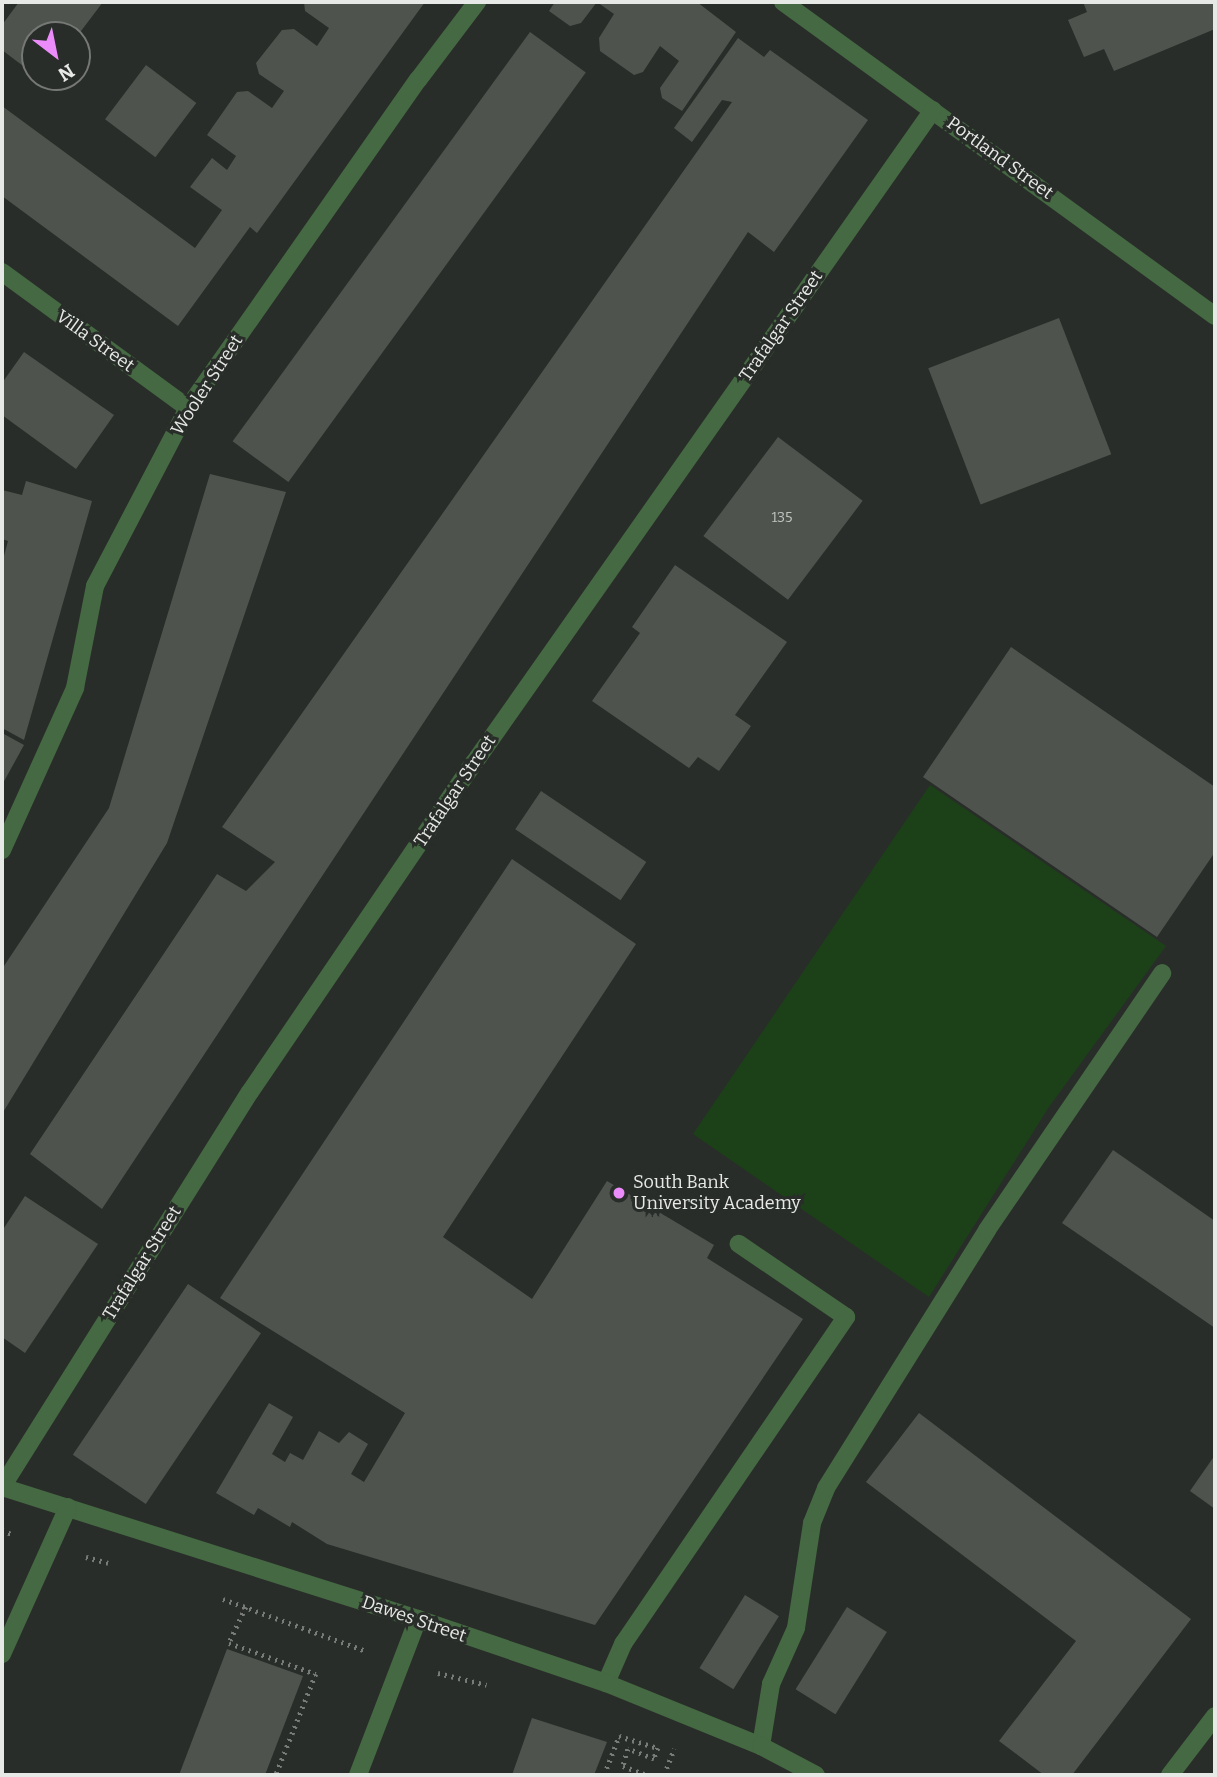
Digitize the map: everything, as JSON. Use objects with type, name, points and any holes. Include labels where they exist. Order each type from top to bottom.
[{"type":"street","name":"Wooler Street","points":[[2,850],[75,688],[95,586],[188,408],[418,80],[477,2]]},
{"type":"street","name":"Portland Street","points":[[783,2],[1215,316]]},
{"type":"street","name":"Trafalgar Street","points":[[2,1487],[250,1092],[474,763],[933,110]]},
{"type":"street","name":"Villa Street","points":[[5,281],[188,408]]},
{"type":"street","points":[[761,1746],[771,1684],[796,1628],[811,1523],[826,1488],[980,1241],[1162,973]]},
{"type":"street","points":[[606,1683],[623,1644],[846,1317],[739,1244]]},
{"type":"street","name":"Dawes Street","points":[[2,1487],[418,1619],[606,1683],[761,1746],[816,1775]]},
{"type":"street","points":[[2,1654],[68,1507]]},
{"type":"street","points":[[358,1775],[418,1619]]},
{"type":"street","points":[[1170,1775],[1215,1716]]},
{"type":"path","points":[[246,1608],[401,1663],[492,1686]]},
{"type":"path","points":[[229,1643],[316,1674],[276,1775]]},
{"type":"path","points":[[604,1775],[619,1736],[658,1748],[654,1759],[628,1749],[622,1766],[646,1775]]},
{"type":"path","points":[[664,1775],[676,1743]]},
{"type":"green space","points":[[930,785],[1166,946],[1049,1107],[929,1297],[693,1134]]},
{"type":"building","points":[[19,2],[103,2],[89,21],[21,21],[21,64],[2,50],[2,25]]},
{"type":"building","points":[[304,2],[425,2],[257,233],[250,227],[178,326],[2,196],[2,106],[195,248],[222,210],[190,187],[212,158],[227,170],[236,156],[207,135],[237,92],[248,91],[272,108],[284,91],[259,74],[256,63],[282,30],[294,29],[317,46],[329,28],[305,11]]},
{"type":"building","points":[[555,2],[597,2],[581,23],[570,26],[549,11]]},
{"type":"building","points":[[597,2],[697,2],[736,32],[682,111],[662,98],[660,88],[679,61],[660,46],[643,72],[634,75],[600,51],[599,38],[614,14]]},
{"type":"building","points":[[1083,2],[1215,2],[1215,29],[1114,71],[1104,49],[1084,57],[1068,20],[1087,12]]},
{"type":"building","points":[[530,32],[586,73],[288,482],[233,441]]},
{"type":"building","points":[[738,38],[764,57],[770,50],[868,120],[774,252],[748,232],[102,1209],[30,1154],[217,874],[246,891],[275,862],[222,827],[732,102],[722,100],[692,142],[674,128]]},
{"type":"building","points":[[146,65],[196,103],[155,157],[105,119]]},
{"type":"building","points":[[1059,318],[1111,454],[981,504],[928,368]]},
{"type":"building","points":[[24,352],[114,415],[76,469],[2,415],[2,383]]},
{"type":"building","points":[[778,437],[863,501],[788,600],[703,536]]},
{"type":"building","points":[[210,474],[286,492],[167,843],[2,1114],[2,969],[109,808]]},
{"type":"building","points":[[26,481],[92,501],[24,740],[2,728],[2,563],[8,541],[2,539],[2,490],[22,495]]},
{"type":"building","points":[[675,565],[787,642],[735,715],[751,726],[719,771],[698,757],[689,768],[592,701],[640,633],[632,627]]},
{"type":"building","points":[[1011,647],[1215,787],[1215,852],[1157,937],[923,777]]},
{"type":"building","points":[[2,733],[24,745],[2,785]]},
{"type":"building","points":[[541,791],[646,862],[621,900],[515,829]]},
{"type":"building","points":[[512,859],[636,944],[443,1237],[532,1299],[607,1181],[714,1245],[707,1258],[803,1319],[595,1625],[327,1544],[292,1522],[290,1527],[258,1508],[254,1515],[216,1493],[269,1403],[293,1417],[272,1454],[285,1462],[290,1453],[303,1460],[319,1431],[339,1443],[349,1432],[368,1444],[351,1474],[364,1482],[405,1413],[220,1298]]},
{"type":"building","points":[[1113,1150],[1215,1221],[1215,1328],[1062,1223]]},
{"type":"building","points":[[25,1196],[98,1244],[25,1353],[2,1337],[2,1231]]},
{"type":"building","points":[[188,1284],[261,1333],[146,1504],[73,1455]]},
{"type":"building","points":[[919,1413],[1191,1619],[1072,1775],[1044,1775],[999,1741],[1076,1641],[866,1482]]},
{"type":"building","points":[[1215,1455],[1215,1509],[1190,1491]]},
{"type":"building","points":[[745,1595],[779,1616],[733,1689],[699,1668]]},
{"type":"building","points":[[847,1607],[887,1632],[835,1714],[796,1689]]},
{"type":"building","points":[[227,1649],[303,1676],[265,1775],[179,1775]]},
{"type":"building","points":[[532,1718],[607,1742],[594,1775],[512,1775]]},
{"type":"place","name":"South Bank University Academy","points":[[619,1193]]}]
